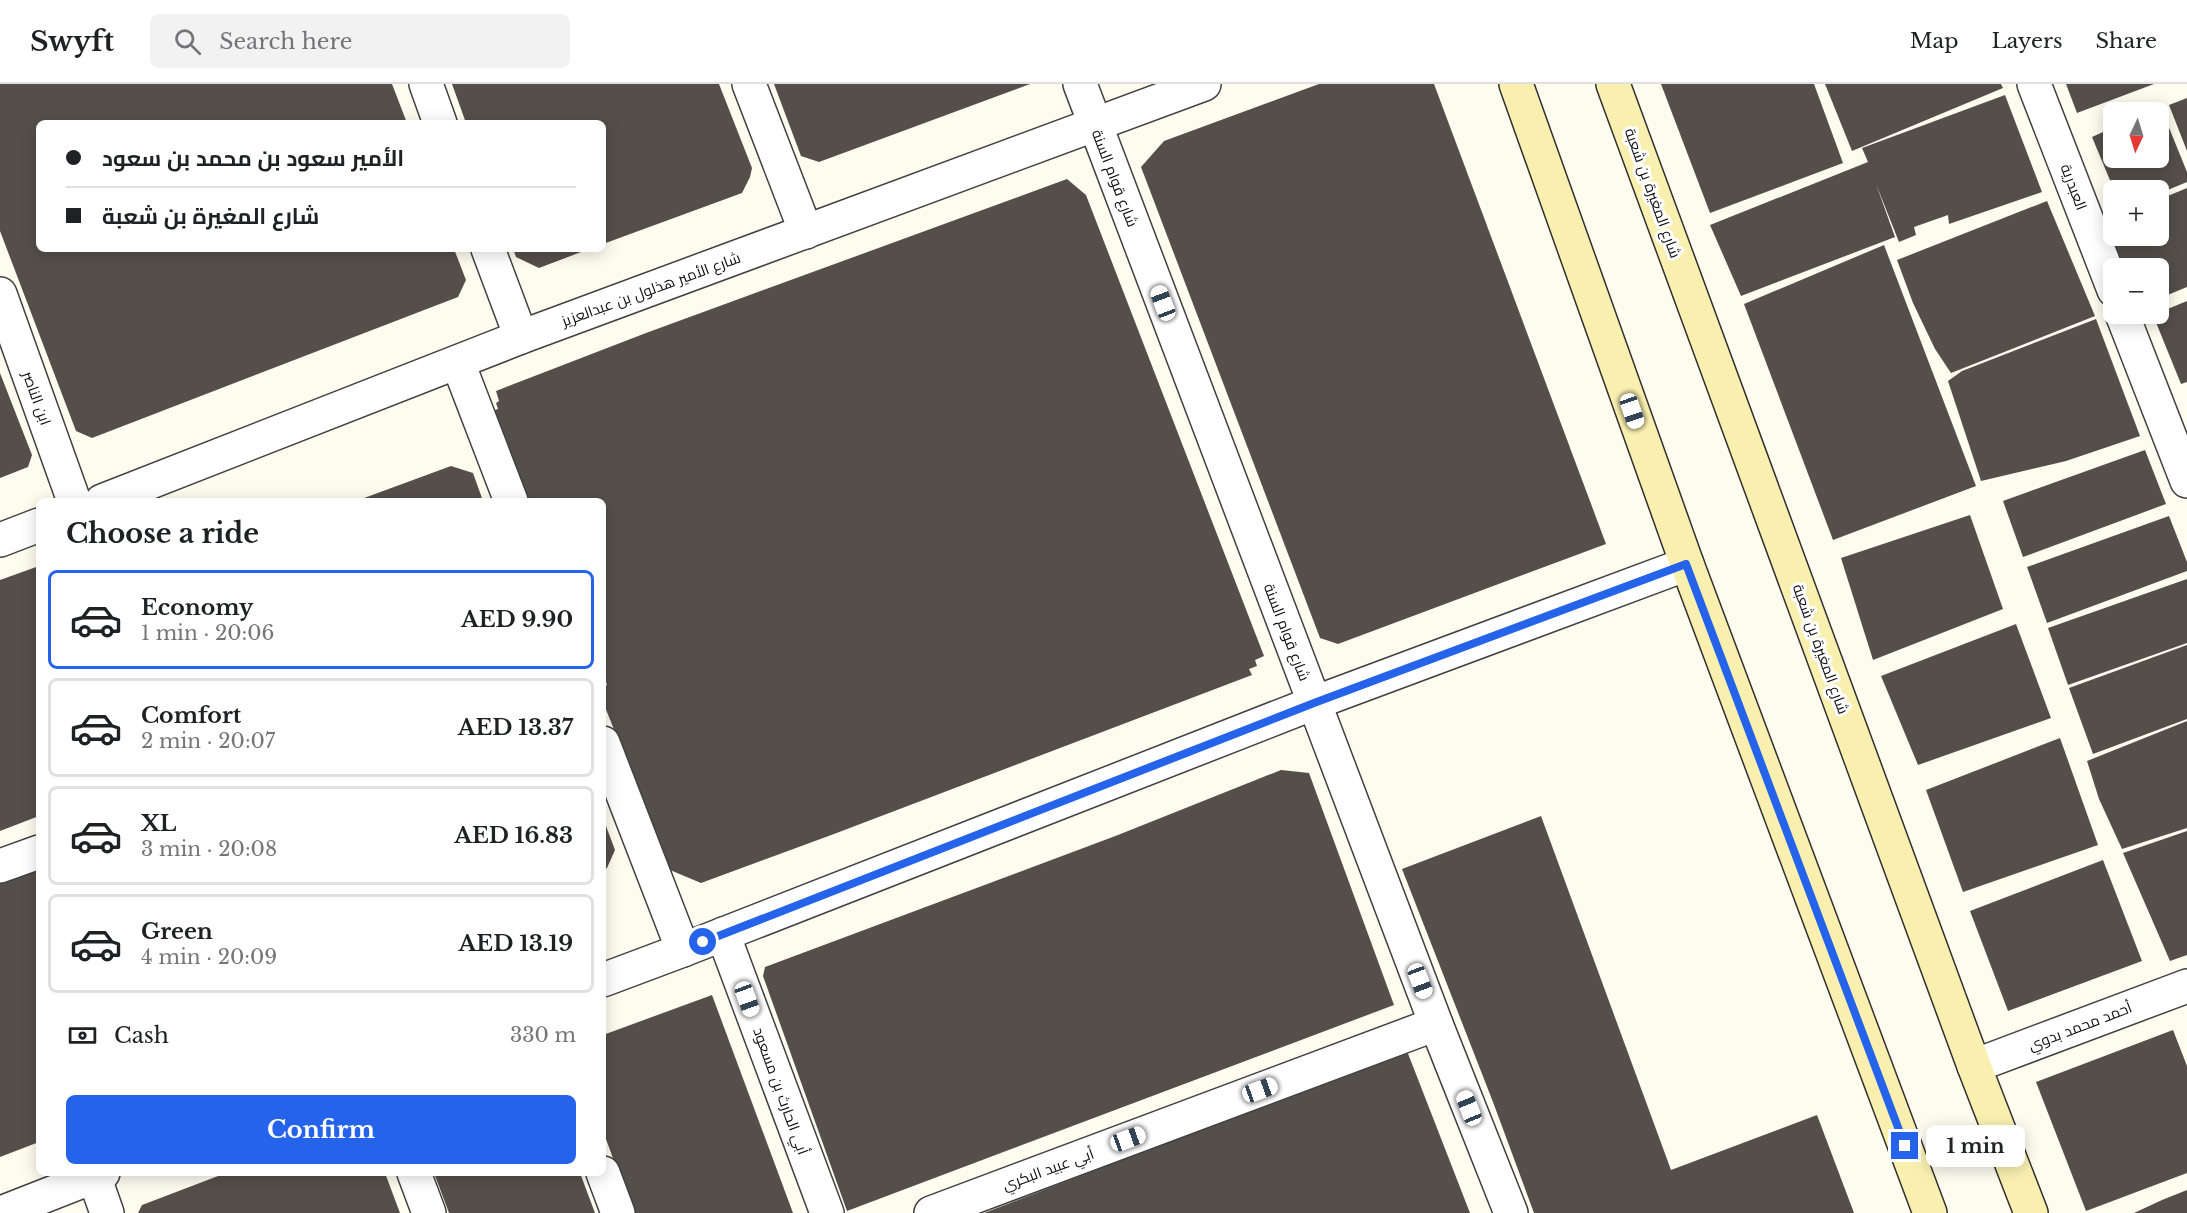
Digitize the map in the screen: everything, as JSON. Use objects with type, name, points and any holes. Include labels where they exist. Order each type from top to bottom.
[{"type":"street","points":[[426,84],[439,120]]},
{"type":"street","points":[[749,84],[806,232]]},
{"type":"street","name":"شارع قوام السنة","points":[[1080,84],[1436,1024],[1511,1213]]},
{"type":"street","name":"شارع الأمير هذلول بن عبدالعزيز","points":[[110,498],[521,337],[1204,84]]},
{"type":"street","points":[[1516,84],[1686,564],[1930,1213]]},
{"type":"street","name":"شارع المغيرة بن شعبة","points":[[1613,84],[1974,1066],[2031,1213]]},
{"type":"street","name":"العبدرية","points":[[2034,84],[2103,262]]},
{"type":"street","points":[[489,252],[521,337]]},
{"type":"street","name":"ابن الناصر","points":[[0,294],[73,498]]},
{"type":"street","points":[[2126,324],[2187,481]]},
{"type":"street","points":[[458,363],[510,498]]},
{"type":"street","points":[[0,540],[36,526]]},
{"type":"street","points":[[606,979],[1314,703],[1686,564]]},
{"type":"street","points":[[606,750],[682,950]]},
{"type":"street","points":[[0,866],[36,853]]},
{"type":"street","name":"أبي الحارث بن مسعود","points":[[723,934],[827,1213]]},
{"type":"street","name":"أحمد محمد بدوي","points":[[1974,1066],[2187,986]]},
{"type":"street","name":"أبي عبيد البكري","points":[[931,1213],[1436,1024]]},
{"type":"street","points":[[1,1213],[95,1176]]},
{"type":"street","points":[[98,1176],[107,1213]]},
{"type":"street","points":[[415,1176],[429,1213]]},
{"type":"street","points":[[604,1176],[618,1213]]},
{"type":"building","points":[[0,84],[392,84],[406,120],[36,120],[36,252],[455,252],[466,280],[458,297],[92,438],[76,431],[0,231]]},
{"type":"building","points":[[452,84],[719,84],[752,168],[742,193],[606,243],[606,120],[465,120]]},
{"type":"building","points":[[774,84],[1030,84],[819,162],[801,156]]},
{"type":"building","points":[[1319,84],[1434,84],[1606,544],[1338,644],[1320,638],[1141,167],[1164,141]]},
{"type":"building","points":[[1661,84],[1814,84],[1843,163],[1710,213]]},
{"type":"building","points":[[1825,84],[2001,84],[2003,88],[1852,151]]},
{"type":"building","points":[[2066,84],[2154,84],[2103,102],[2077,113]]},
{"type":"building","points":[[2005,95],[2042,192],[1949,224],[1948,215],[1914,227],[1916,235],[1899,242],[1876,184],[1895,237],[1741,296],[1710,225],[1868,162],[1862,148]]},
{"type":"building","points":[[2187,98],[2187,151],[2169,105]]},
{"type":"building","points":[[2169,128],[2187,172],[2187,182],[2169,189],[2169,180],[2110,180],[2105,168],[2169,168]]},
{"type":"building","points":[[2103,132],[2103,164],[2092,137]]},
{"type":"building","points":[[1067,179],[1086,195],[1264,656],[1255,660],[1257,666],[1249,669],[1252,675],[701,883],[670,870],[606,710],[606,498],[524,498],[490,412],[498,409],[496,403],[499,401],[496,391],[646,333]]},
{"type":"building","points":[[2187,188],[2187,287],[2169,294],[2169,258],[2113,258],[2108,246],[2169,246],[2169,195]]},
{"type":"building","points":[[2047,201],[2095,316],[1951,373],[1935,349],[1913,303],[1897,260]]},
{"type":"building","points":[[1884,245],[1976,486],[1833,540],[1744,304]]},
{"type":"building","points":[[514,252],[581,252],[539,268],[516,257]]},
{"type":"building","points":[[2187,301],[2187,382],[2181,384],[2157,324],[2169,324],[2169,308]]},
{"type":"building","points":[[2096,319],[2140,436],[2066,461],[1981,481],[1948,381],[1962,371]]},
{"type":"building","points":[[0,373],[32,455],[28,467],[0,478]]},
{"type":"building","points":[[2145,450],[2166,504],[2023,557],[2003,501]]},
{"type":"building","points":[[451,466],[473,473],[482,498],[364,498]]},
{"type":"building","points":[[1970,515],[2003,609],[1873,660],[1841,558]]},
{"type":"building","points":[[2169,516],[2187,562],[2187,571],[2047,623],[2027,567]]},
{"type":"building","points":[[36,567],[36,817],[0,831],[0,580]]},
{"type":"building","points":[[2187,579],[2187,643],[2068,685],[2048,628]]},
{"type":"building","points":[[2016,624],[2051,718],[1918,765],[1881,676]]},
{"type":"building","points":[[2187,645],[2187,719],[2093,754],[2069,688]]},
{"type":"building","points":[[2187,721],[2187,828],[2122,849],[2099,799],[2087,761]]},
{"type":"building","points":[[2060,738],[2098,845],[1963,892],[1926,790]]},
{"type":"building","points":[[1281,770],[1309,773],[1394,1005],[847,1211],[763,976],[765,967],[1118,835]]},
{"type":"building","points":[[1541,816],[1671,1170],[1817,1115],[1854,1213],[1534,1213],[1402,869]]},
{"type":"building","points":[[606,826],[615,850],[606,868]]},
{"type":"building","points":[[2187,831],[2187,955],[2170,961],[2123,853]]},
{"type":"building","points":[[2103,860],[2142,961],[2008,1011],[1970,911]]},
{"type":"building","points":[[36,867],[36,1143],[0,1157],[0,880]]},
{"type":"building","points":[[712,995],[793,1213],[633,1213],[606,1139],[606,1034]]},
{"type":"building","points":[[2173,1030],[2187,1066],[2187,1173],[2086,1211],[2036,1082]]},
{"type":"building","points":[[1407,1051],[1470,1213],[984,1213],[1225,1120]]},
{"type":"building","points":[[218,1176],[386,1176],[400,1213],[138,1213],[142,1205]]},
{"type":"building","points":[[435,1176],[581,1176],[595,1213],[449,1213]]},
{"type":"building","points":[[2187,1190],[2187,1213],[2134,1213],[2162,1200]]},
{"type":"route","points":[[703,942],[1314,703],[1686,564],[1905,1146]]}]
